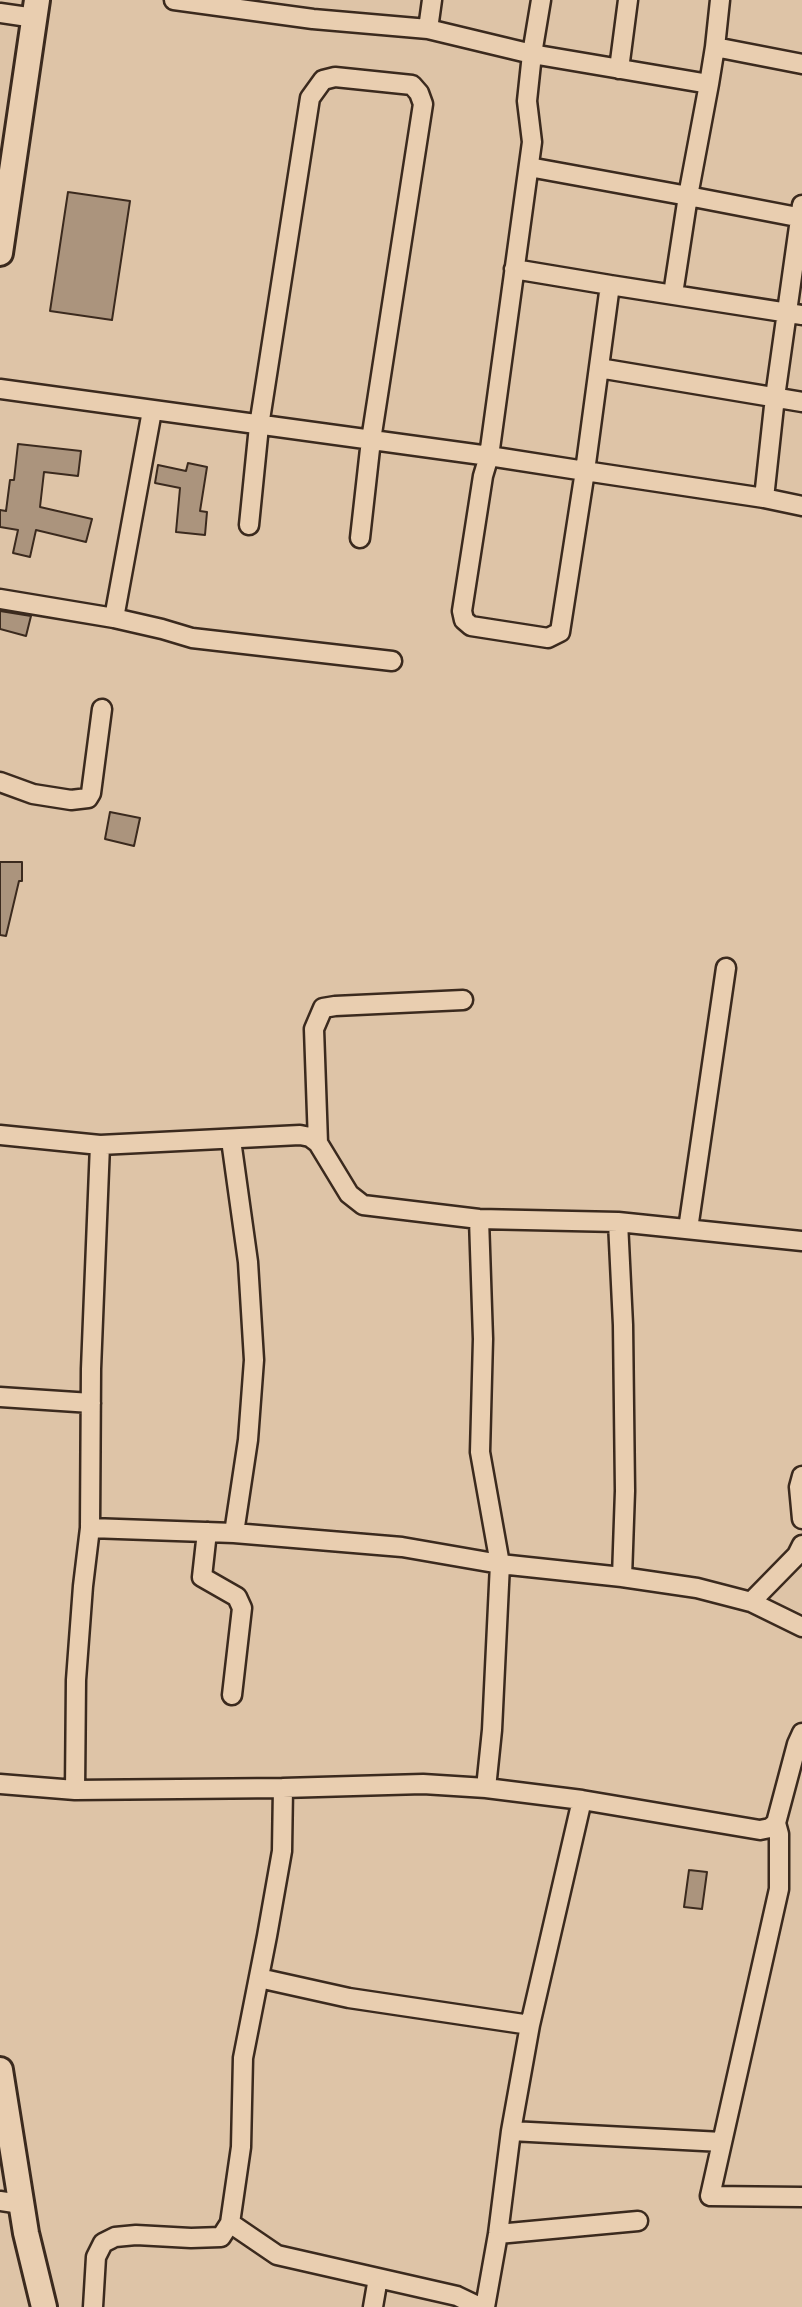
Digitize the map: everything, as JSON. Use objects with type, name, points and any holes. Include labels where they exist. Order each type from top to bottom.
[{"type":"main road","points":[[0,253],[36,9]]},
{"type":"main road","points":[[0,2070],[10,2202],[44,2307]]},
{"type":"street","points":[[174,0],[313,19],[428,29],[533,54],[709,84]]},
{"type":"street","points":[[313,19],[316,0]]},
{"type":"street","points":[[428,29],[432,0]]},
{"type":"street","points":[[541,0],[527,101],[532,142],[489,456],[483,476],[462,611],[464,620],[471,626],[548,638],[560,632],[610,285]]},
{"type":"street","points":[[619,69],[628,0]]},
{"type":"street","points":[[673,294],[715,47],[720,0]]},
{"type":"street","points":[[0,13],[36,9]]},
{"type":"street","points":[[715,47],[802,64]]},
{"type":"street","points":[[248,525],[259,426],[310,98],[323,80],[335,77],[412,86],[419,93],[423,104],[372,440],[360,538]]},
{"type":"street","points":[[528,167],[801,213],[794,314],[775,397],[764,498]]},
{"type":"street","points":[[514,269],[794,314]]},
{"type":"street","points":[[599,368],[802,402]]},
{"type":"street","points":[[0,389],[489,456],[802,506]]},
{"type":"street","points":[[114,618],[152,411]]},
{"type":"street","points":[[0,599],[114,618],[192,638],[392,661]]},
{"type":"street","points":[[0,782],[46,796],[71,800],[88,798],[91,793],[102,709]]},
{"type":"street","points":[[688,1229],[726,968]]},
{"type":"street","points":[[318,1143],[314,1029],[323,1009],[335,1006],[463,1000]]},
{"type":"street","points":[[0,1135],[100,1145],[310,1136],[318,1143],[349,1194],[363,1205],[479,1219],[618,1222],[802,1241]]},
{"type":"street","points":[[231,1140],[248,1262],[254,1360],[248,1440],[234,1533]]},
{"type":"street","points":[[75,1790],[76,1681],[90,1528],[91,1404],[100,1145]]},
{"type":"street","points":[[479,1219],[483,1339],[480,1452],[500,1564],[492,1731],[485,1788]]},
{"type":"street","points":[[618,1222],[624,1380],[625,1491],[622,1577]]},
{"type":"street","points":[[0,1397],[91,1404]]},
{"type":"street","points":[[802,1476],[799,1480],[799,1497],[802,1519]]},
{"type":"street","points":[[90,1528],[234,1533],[402,1547],[500,1564],[622,1577],[697,1588],[751,1602],[802,1627]]},
{"type":"street","points":[[207,1532],[202,1577],[237,1597],[242,1608],[232,1695]]},
{"type":"street","points":[[751,1602],[797,1555],[802,1545]]},
{"type":"street","points":[[802,1733],[776,1823],[779,1834],[779,1889],[710,2196],[802,2197]]},
{"type":"street","points":[[0,1784],[75,1790],[423,1784],[485,1788],[582,1800],[760,1829],[770,1828],[776,1823]]},
{"type":"street","points":[[93,2307],[96,2257],[103,2243],[115,2237],[136,2235],[221,2237],[230,2223],[241,2147],[243,2058],[282,1851],[283,1788]]},
{"type":"street","points":[[230,2223],[277,2255],[457,2296],[483,2307],[498,2234],[511,2131],[530,2025],[582,1800]]},
{"type":"street","points":[[259,1978],[349,1998],[530,2025]]},
{"type":"street","points":[[511,2131],[722,2142]]},
{"type":"street","points":[[498,2234],[638,2221]]},
{"type":"street","points":[[373,2307],[378,2278]]},
{"type":"building","points":[[68,192],[130,201],[112,320],[50,311]]},
{"type":"building","points":[[18,444],[81,451],[78,476],[44,472],[40,507],[92,519],[86,542],[36,530],[30,557],[13,553],[18,530],[0,527],[0,510],[6,511],[10,480],[14,480]]},
{"type":"building","points":[[188,463],[207,467],[200,511],[207,512],[205,535],[176,532],[180,488],[155,483],[158,465],[186,471]]},
{"type":"building","points":[[0,611],[31,616],[26,636],[0,629]]},
{"type":"building","points":[[110,812],[140,818],[134,846],[105,839]]},
{"type":"building","points":[[0,862],[22,862],[22,881],[19,881],[6,936],[0,935]]},
{"type":"building","points":[[689,1870],[707,1872],[702,1909],[684,1907]]}]
